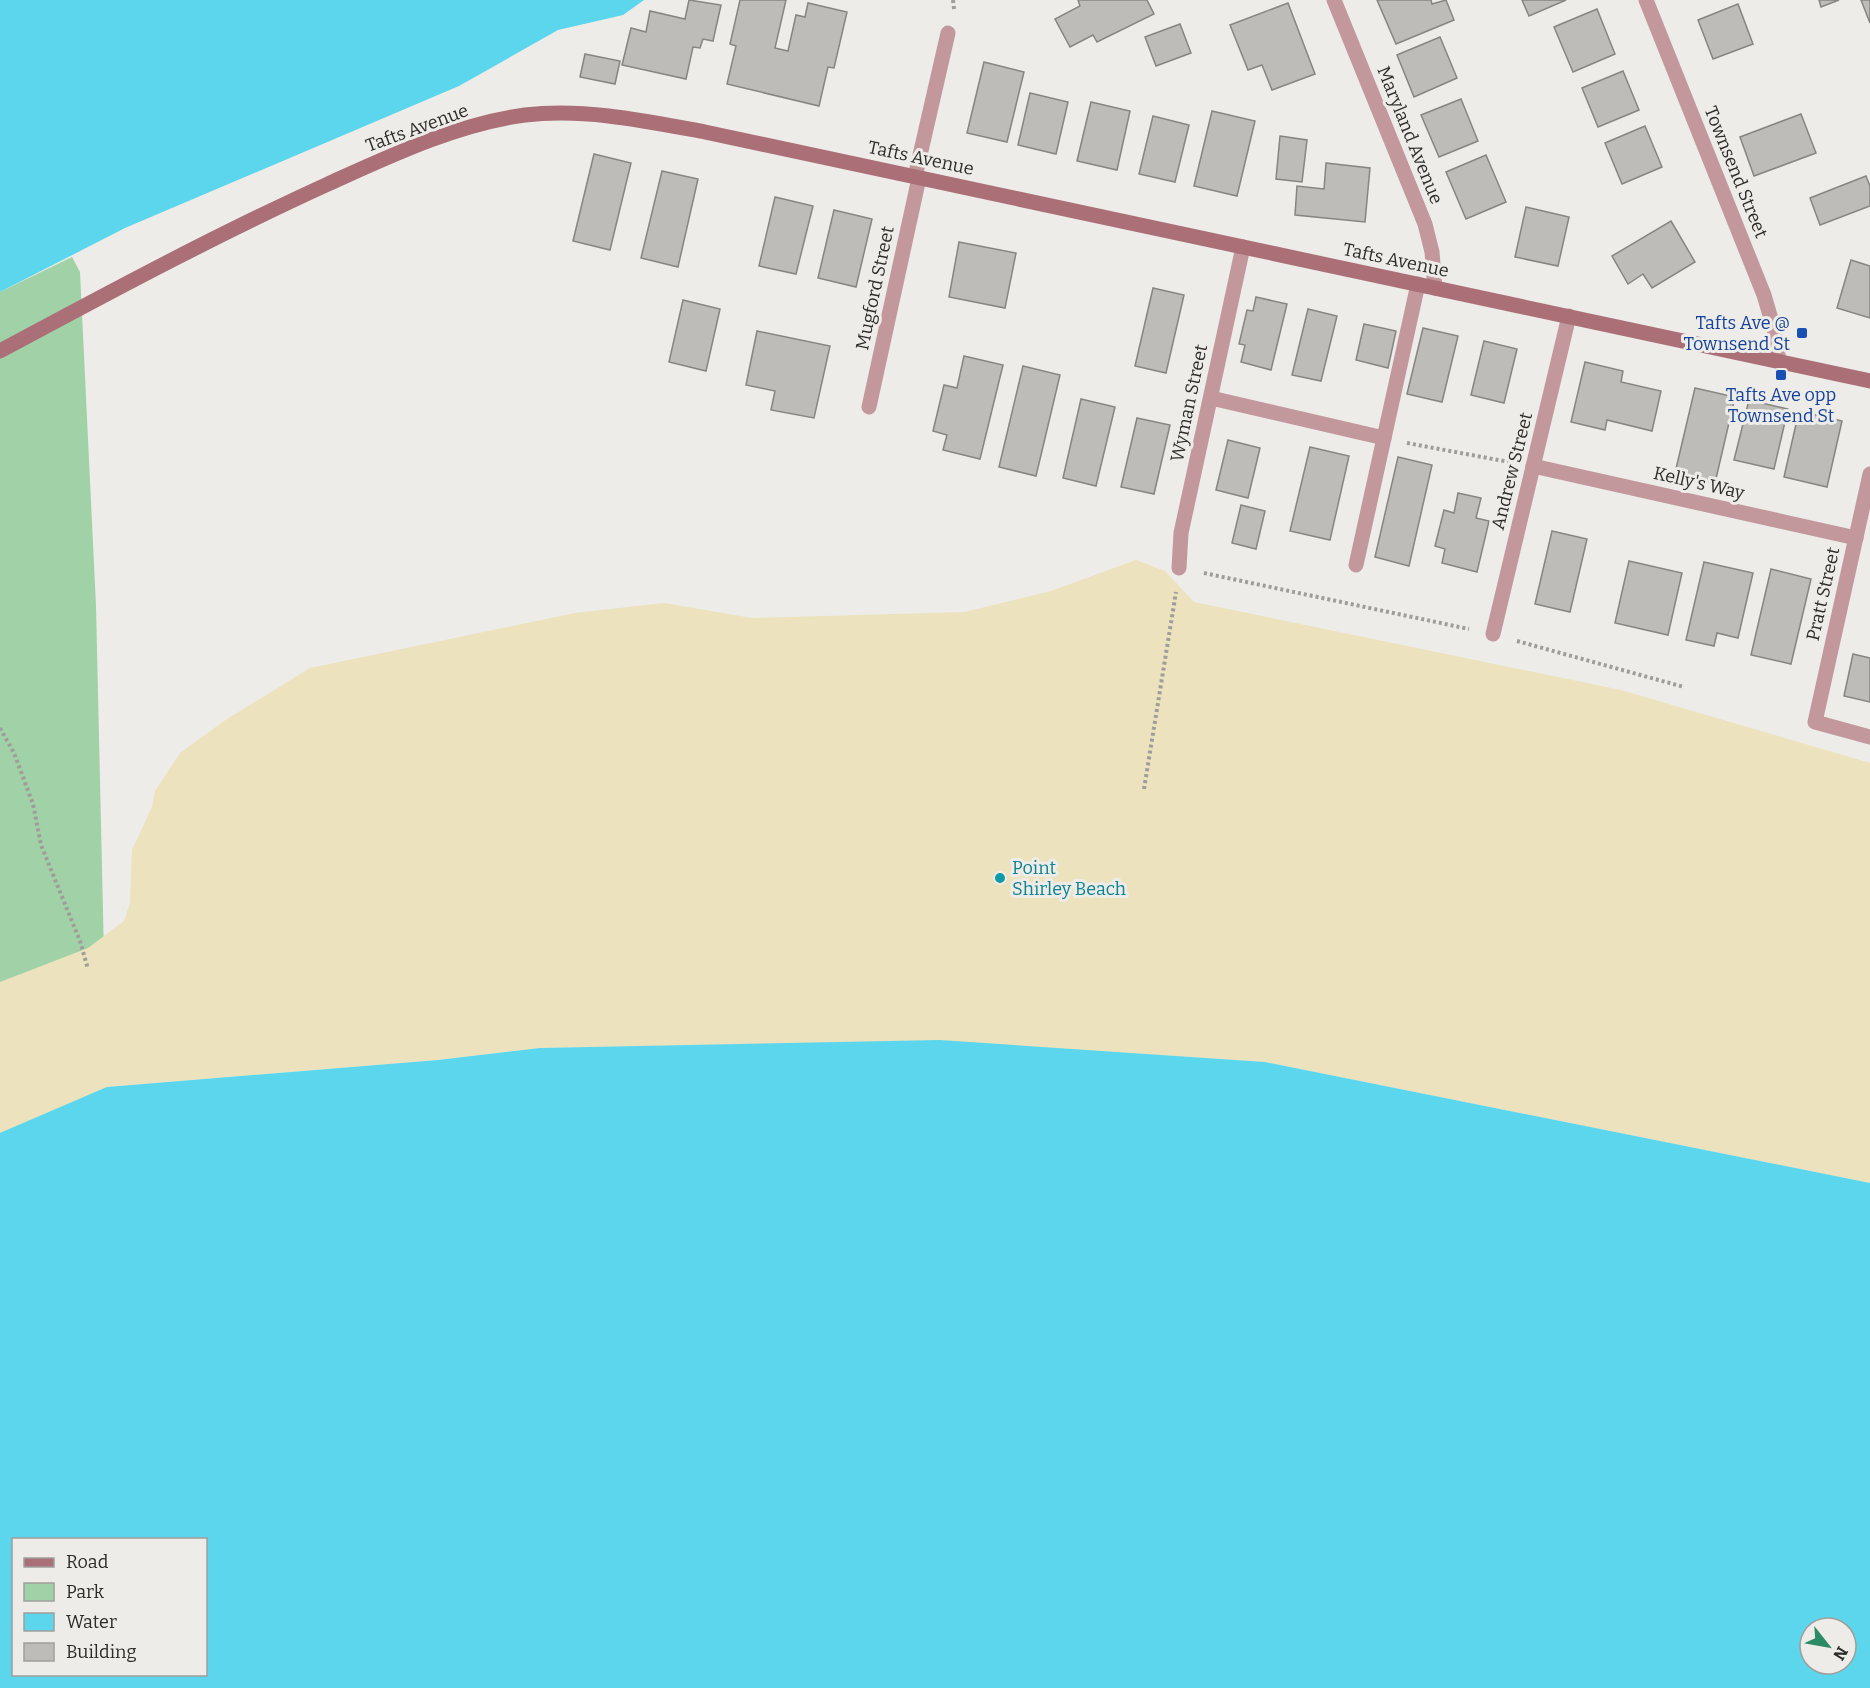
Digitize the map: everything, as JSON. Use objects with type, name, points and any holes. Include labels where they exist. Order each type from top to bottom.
[{"type":"main road","name":"Tafts Avenue","points":[[0,351],[225,233],[363,168],[445,136],[524,115],[584,114],[640,121],[917,177],[1870,381]]},
{"type":"street","name":"Maryland Avenue","points":[[1334,0],[1425,224],[1432,252],[1435,288]]},
{"type":"street","name":"Townsend Street","points":[[1646,0],[1764,295],[1774,329],[1779,361]]},
{"type":"street","name":"Mugford Street","points":[[869,407],[948,33]]},
{"type":"street","name":"Wyman Street","points":[[1179,568],[1181,533],[1243,247]]},
{"type":"street","points":[[1356,565],[1418,284]]},
{"type":"street","name":"Andrew Street","points":[[1493,634],[1569,316]]},
{"type":"street","points":[[1211,398],[1384,438]]},
{"type":"street","name":"Kelly's Way","points":[[1533,466],[1856,538]]},
{"type":"street","name":"Pratt Street","points":[[1870,474],[1815,722],[1870,737]]},
{"type":"path","points":[[1384,438],[1533,466]]},
{"type":"path","points":[[1144,789],[1179,568],[1493,634],[1684,687]]},
{"type":"path","points":[[0,728],[18,764],[33,804],[41,845],[80,941],[88,969]]},
{"type":"green space","points":[[72,257],[80,272],[96,606],[107,1087],[0,1133],[0,292]]},
{"type":"sand","name":"Point Shirley Beach","points":[[1136,560],[1165,571],[1194,602],[1621,690],[1870,763],[1870,1183],[1265,1062],[940,1041],[540,1048],[438,1060],[107,1087],[0,1133],[0,982],[88,948],[124,921],[130,903],[132,850],[152,807],[155,791],[180,753],[227,719],[310,668],[575,613],[664,603],[752,618],[965,612],[1051,591]]},
{"type":"water","points":[[0,0],[644,0],[623,15],[558,30],[459,86],[125,228],[0,292]]},
{"type":"water","points":[[940,1040],[1265,1062],[1870,1183],[1870,1688],[0,1688],[0,1133],[107,1087],[438,1060],[540,1048]]},
{"type":"building","points":[[689,0],[721,5],[713,41],[703,39],[700,48],[693,47],[686,79],[622,65],[631,28],[646,32],[650,11],[685,19]]},
{"type":"building","points":[[740,0],[786,0],[775,48],[788,51],[796,15],[805,17],[808,3],[847,12],[834,68],[828,67],[819,106],[727,84],[736,46],[730,44]]},
{"type":"building","points":[[1078,0],[1147,0],[1154,14],[1097,42],[1093,35],[1070,47],[1055,19],[1080,6]]},
{"type":"building","points":[[1377,0],[1431,0],[1432,4],[1446,0],[1454,20],[1396,44]]},
{"type":"building","points":[[1522,0],[1566,0],[1529,16]]},
{"type":"building","points":[[1819,0],[1839,0],[1821,7]]},
{"type":"building","points":[[1861,0],[1870,0],[1870,23]]},
{"type":"building","points":[[1288,3],[1315,74],[1272,90],[1262,65],[1248,70],[1230,25]]},
{"type":"building","points":[[1738,4],[1753,44],[1713,59],[1698,20]]},
{"type":"building","points":[[1597,9],[1615,54],[1573,72],[1554,27]]},
{"type":"building","points":[[1180,24],[1191,53],[1156,66],[1145,37]]},
{"type":"building","points":[[1440,37],[1457,78],[1414,97],[1397,55]]},
{"type":"building","points":[[585,54],[620,61],[615,84],[580,77]]},
{"type":"building","points":[[984,62],[1024,72],[1007,142],[967,133]]},
{"type":"building","points":[[1623,71],[1639,110],[1598,127],[1582,88]]},
{"type":"building","points":[[1030,93],[1068,102],[1056,154],[1018,145]]},
{"type":"building","points":[[1461,99],[1478,141],[1439,157],[1421,115]]},
{"type":"building","points":[[1091,102],[1130,111],[1117,170],[1077,161]]},
{"type":"building","points":[[1212,111],[1255,121],[1237,196],[1194,186]]},
{"type":"building","points":[[1801,114],[1816,153],[1754,176],[1740,137]]},
{"type":"building","points":[[1153,116],[1189,125],[1175,182],[1139,174]]},
{"type":"building","points":[[1645,126],[1662,167],[1622,184],[1605,143]]},
{"type":"building","points":[[1280,136],[1307,140],[1302,182],[1276,179]]},
{"type":"building","points":[[594,154],[631,163],[610,250],[573,241]]},
{"type":"building","points":[[1486,155],[1506,202],[1466,219],[1446,172]]},
{"type":"building","points":[[1326,163],[1370,168],[1365,222],[1295,215],[1297,186],[1324,189]]},
{"type":"building","points":[[662,171],[698,179],[678,267],[641,258]]},
{"type":"building","points":[[1866,176],[1870,186],[1870,206],[1820,225],[1810,198]]},
{"type":"building","points":[[775,197],[813,206],[796,274],[759,266]]},
{"type":"building","points":[[1526,207],[1569,217],[1558,266],[1515,257]]},
{"type":"building","points":[[834,210],[872,219],[856,287],[818,278]]},
{"type":"building","points":[[1671,221],[1695,262],[1652,288],[1643,274],[1628,284],[1612,256]]},
{"type":"building","points":[[959,242],[1016,253],[1005,308],[949,297]]},
{"type":"building","points":[[1851,260],[1870,266],[1870,318],[1837,308]]},
{"type":"building","points":[[1153,288],[1184,295],[1166,373],[1135,366]]},
{"type":"building","points":[[1256,297],[1287,304],[1271,370],[1241,362],[1245,345],[1239,344],[1247,310],[1253,311]]},
{"type":"building","points":[[683,300],[720,309],[706,371],[669,362]]},
{"type":"building","points":[[1308,309],[1337,316],[1321,381],[1292,375]]},
{"type":"building","points":[[1364,324],[1396,331],[1388,368],[1356,360]]},
{"type":"building","points":[[1423,328],[1458,336],[1442,402],[1407,394]]},
{"type":"building","points":[[757,331],[830,346],[814,418],[771,410],[775,391],[746,385]]},
{"type":"building","points":[[1484,341],[1517,349],[1504,403],[1471,395]]},
{"type":"building","points":[[964,356],[1003,365],[980,459],[943,450],[947,435],[933,431],[944,385],[957,388]]},
{"type":"building","points":[[1585,362],[1623,371],[1621,382],[1661,391],[1652,431],[1607,420],[1605,430],[1571,422]]},
{"type":"building","points":[[1023,366],[1060,375],[1036,476],[999,467]]},
{"type":"building","points":[[1695,388],[1735,397],[1715,483],[1675,473]]},
{"type":"building","points":[[1081,399],[1115,407],[1096,486],[1063,478]]},
{"type":"building","points":[[1749,400],[1788,409],[1774,469],[1734,460]]},
{"type":"building","points":[[1799,411],[1842,421],[1827,487],[1784,477]]},
{"type":"building","points":[[1137,418],[1170,425],[1154,494],[1121,487]]},
{"type":"building","points":[[1228,440],[1260,448],[1248,498],[1216,490]]},
{"type":"building","points":[[1310,447],[1349,456],[1330,540],[1290,531]]},
{"type":"building","points":[[1398,457],[1432,465],[1409,566],[1375,557]]},
{"type":"building","points":[[1458,493],[1481,498],[1476,518],[1489,521],[1477,572],[1442,563],[1445,549],[1435,546],[1444,510],[1454,513]]},
{"type":"building","points":[[1241,505],[1265,511],[1256,549],[1232,543]]},
{"type":"building","points":[[1552,531],[1587,539],[1570,612],[1535,604]]},
{"type":"building","points":[[1629,561],[1682,573],[1668,635],[1615,623]]},
{"type":"building","points":[[1704,562],[1753,573],[1738,638],[1717,633],[1714,646],[1686,640]]},
{"type":"building","points":[[1771,569],[1811,579],[1791,664],[1751,655]]},
{"type":"building","points":[[1853,654],[1870,658],[1870,702],[1844,696]]},
{"type":"place","name":"Tafts Ave @ Townsend St","points":[[1802,333]]},
{"type":"place","name":"Tafts Ave opp Townsend St","points":[[1781,375]]},
{"type":"place","name":"Point Shirley Beach","points":[[1000,878]]}]
